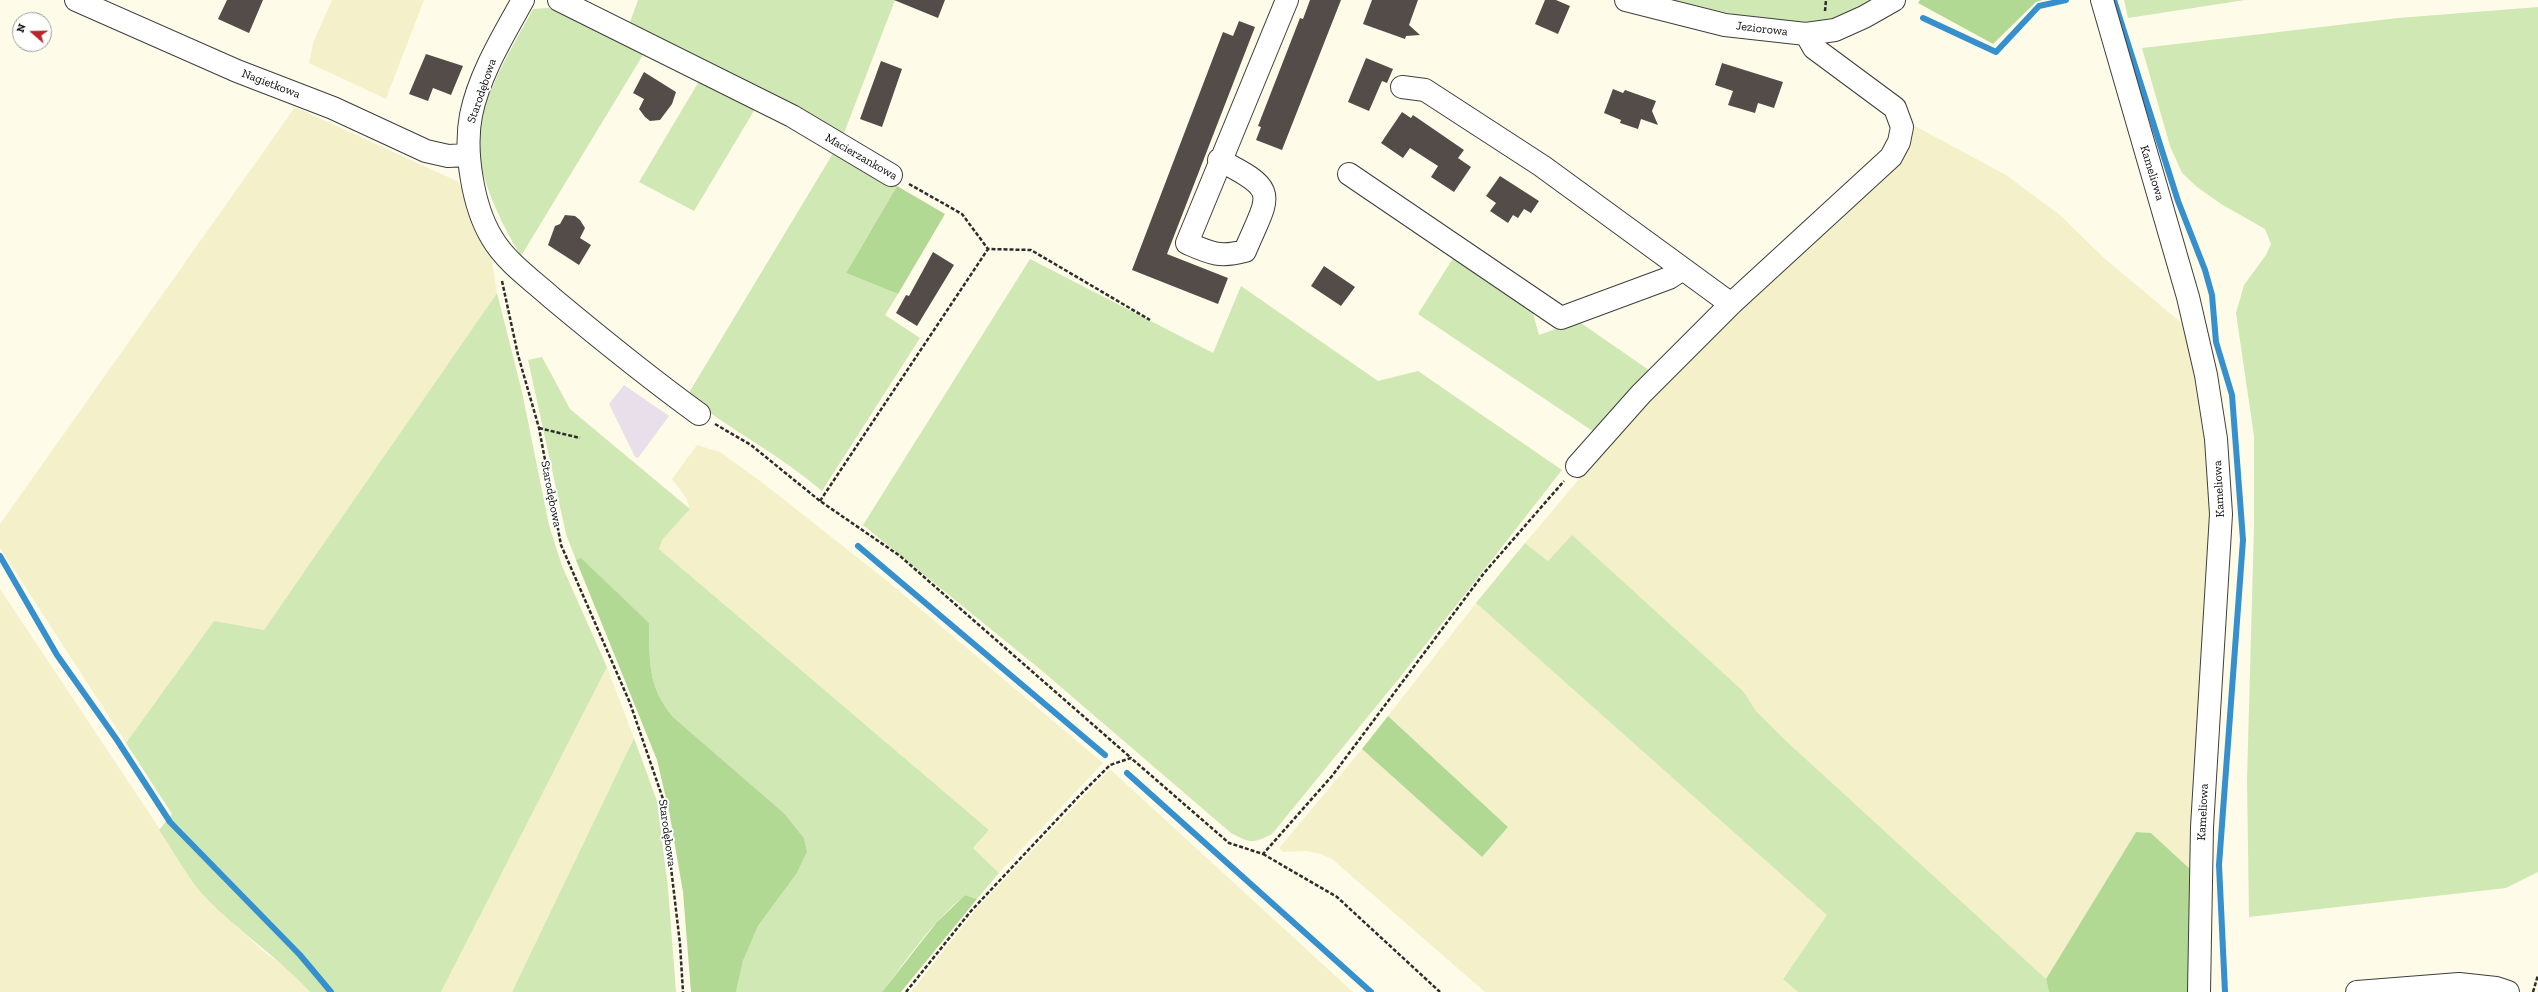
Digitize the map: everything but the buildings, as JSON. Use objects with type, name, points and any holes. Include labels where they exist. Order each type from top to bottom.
[{"type":"street","name":"Nagietkowa","points":[[76,0],[237,71],[333,108],[426,151],[448,156],[468,156]]},
{"type":"street","name":"Starodębowa","points":[[505,255],[492,239],[483,219],[468,156],[468,130],[476,98],[488,68],[523,0]]},
{"type":"street","name":"Macierzankowa","points":[[559,0],[792,116],[891,174]]},
{"type":"street","points":[[1220,160],[1287,0]]},
{"type":"street","name":"Jeziorowa","points":[[1626,0],[1725,24],[1806,34],[1835,30],[1864,17],[1894,0]]},
{"type":"street","name":"Kameliowa","points":[[2102,0],[2188,297],[2206,375],[2216,439],[2221,514],[2202,827],[2199,992]]},
{"type":"street","points":[[1577,466],[1641,394],[1731,304],[1891,157],[1899,142],[1902,127],[1895,108],[1814,48],[1806,34]]},
{"type":"street","points":[[1402,87],[1425,90],[1542,166],[1731,304]]},
{"type":"street","points":[[1349,174],[1562,318],[1669,278],[1683,269]]},
{"type":"street","points":[[505,255],[619,355],[699,414]]},
{"type":"street","points":[[2357,992],[2459,984],[2496,988],[2508,992]]},
{"type":"path","name":"Macierzankowa","points":[[891,174],[962,214],[988,249]]},
{"type":"path","points":[[820,501],[988,249],[1031,250],[1150,320]]},
{"type":"path","name":"Starodębowa","points":[[505,255],[501,286],[539,428],[561,545],[630,703],[663,799],[680,944],[683,992]]},
{"type":"path","points":[[699,414],[751,445],[820,501],[900,556],[1230,843],[1263,854],[1337,897],[1440,992]]},
{"type":"path","points":[[539,428],[580,438]]},
{"type":"path","points":[[1263,854],[1332,776],[1484,572],[1577,466]]},
{"type":"path","points":[[906,992],[971,911],[1080,795],[1110,765],[1131,758]]},
{"type":"path","points":[[2533,992],[2533,986],[2538,975]]},
{"type":"shaded area","points":[[332,0],[424,0],[386,99],[309,63],[313,43]]},
{"type":"shaded area","points":[[295,107],[459,182],[477,227],[491,255],[497,293],[264,631],[214,621],[126,743],[0,548],[0,524]]},
{"type":"shaded area","points":[[1915,126],[2006,175],[2060,215],[2104,258],[2184,325],[2204,414],[2210,517],[2190,869],[2151,833],[2136,832],[2046,979],[1784,739],[1756,711],[1743,691],[1572,536],[1548,561],[1525,543],[1623,427],[1633,422],[1634,413],[1736,310],[1829,230],[1890,171],[1908,146]]},
{"type":"shaded area","points":[[624,385],[669,416],[638,458],[635,457],[609,404]]},
{"type":"shaded area","points":[[697,445],[720,452],[763,483],[886,580],[1103,763],[999,873],[973,848],[989,830],[659,549],[662,540],[690,509],[686,498],[672,479]]},
{"type":"shaded area","points":[[0,589],[205,897],[264,952],[291,971],[310,992],[0,992]]},
{"type":"shaded area","points":[[1476,603],[1828,915],[1783,978],[1798,992],[1485,992],[1332,859],[1321,854],[1305,851],[1283,852],[1279,848],[1362,749],[1482,857],[1508,827],[1388,716]]},
{"type":"shaded area","points":[[607,667],[634,738],[512,992],[441,992]]},
{"type":"shaded area","points":[[1110,769],[1353,992],[911,992],[977,908]]},
{"type":"green space","points":[[638,0],[895,0],[841,141],[629,25]]},
{"type":"green space","points":[[1672,0],[1880,0],[1841,18],[1794,22],[1732,14]]},
{"type":"green space","points":[[1920,0],[2043,0],[2036,2],[1993,44],[1918,3]]},
{"type":"green space","points":[[2124,0],[2245,0],[2128,18]]},
{"type":"green space","points":[[2538,7],[2538,872],[2506,888],[2249,917],[2247,780],[2254,526],[2254,436],[2236,313],[2244,285],[2266,255],[2271,244],[2265,229],[2221,204],[2197,187],[2182,173],[2170,146],[2142,48],[2398,18]]},
{"type":"green space","points":[[548,8],[565,13],[646,50],[521,256],[505,228],[490,193],[484,175],[478,141],[480,125],[489,95],[510,51],[533,9]]},
{"type":"green space","points":[[701,78],[758,104],[694,211],[639,182]]},
{"type":"green space","points":[[835,150],[897,186],[846,273],[898,294],[885,315],[920,338],[822,491],[772,454],[687,396]]},
{"type":"green space","points":[[897,186],[945,214],[898,294],[846,273]]},
{"type":"green space","points":[[1455,255],[1531,306],[1539,335],[1578,321],[1656,375],[1597,434],[1418,314]]},
{"type":"green space","points":[[1030,259],[1213,353],[1241,286],[1378,381],[1418,371],[1562,470],[1401,676],[1272,834],[1255,841],[1242,839],[1231,833],[1041,670],[863,525]]},
{"type":"green space","points":[[497,293],[522,392],[549,525],[562,566],[607,667],[441,992],[310,992],[206,898],[188,875],[159,830],[172,814],[126,743],[214,621],[264,630]]},
{"type":"green space","points":[[542,357],[570,409],[690,509],[662,540],[659,549],[989,830],[973,848],[999,873],[977,899],[965,895],[942,917],[921,941],[882,992],[736,992],[743,961],[758,926],[797,873],[807,852],[804,838],[785,814],[673,717],[658,695],[654,684],[650,661],[649,623],[581,559],[576,560],[566,534],[528,360]]},
{"type":"green space","points":[[1572,535],[1743,691],[1756,711],[1784,739],[2046,979],[2049,992],[1798,992],[1783,979],[1827,915],[1476,603],[1525,543],[1548,561]]},
{"type":"green space","points":[[581,558],[649,623],[650,661],[654,684],[658,695],[673,717],[785,814],[804,838],[807,852],[797,873],[758,926],[743,961],[736,992],[691,992],[683,892],[669,811],[657,760],[576,560]]},
{"type":"green space","points":[[1388,716],[1508,827],[1482,857],[1362,749]]},
{"type":"green space","points":[[634,738],[657,801],[668,888],[676,992],[512,992]]},
{"type":"green space","points":[[2136,832],[2151,833],[2190,869],[2190,992],[2049,992],[2046,979]]},
{"type":"green space","points":[[965,895],[977,899],[901,992],[882,992],[937,922]]},
{"type":"waterway","points":[[1923,18],[1996,52],[2039,6],[2066,0]]},
{"type":"waterway","points":[[2114,0],[2178,201],[2205,270],[2212,295],[2216,342],[2232,395],[2243,540],[2219,865],[2225,992]]},
{"type":"waterway","points":[[858,546],[1105,755]]},
{"type":"waterway","points":[[0,556],[57,655],[117,740],[170,822],[300,955],[331,992]]},
{"type":"waterway","points":[[1127,773],[1371,992]]}]
